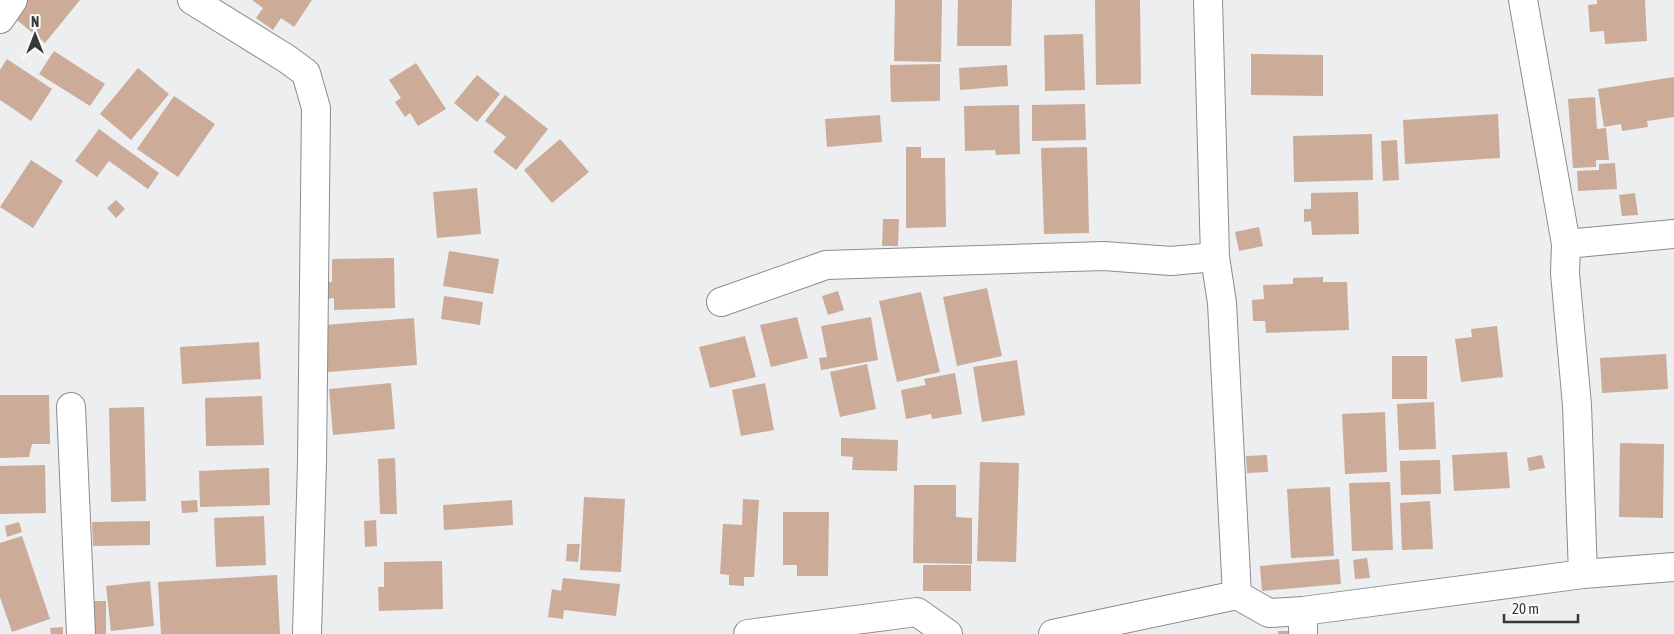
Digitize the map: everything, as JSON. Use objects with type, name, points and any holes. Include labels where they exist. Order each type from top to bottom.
[{"type":"street","points":[[0,19],[13,0]]},
{"type":"street","points":[[192,0],[287,59],[306,73],[316,108],[312,462],[307,634]]},
{"type":"street","points":[[1208,0],[1214,257],[1222,303],[1237,595]]},
{"type":"street","points":[[1523,0],[1566,244],[1565,273],[1577,405],[1583,574]]},
{"type":"street","points":[[1566,244],[1674,234]]},
{"type":"street","points":[[721,302],[826,265],[1104,256],[1171,261],[1214,257]]},
{"type":"street","points":[[71,407],[81,634]]},
{"type":"street","points":[[1053,634],[1237,595],[1269,612],[1303,622],[1392,598],[1583,574],[1674,567]]},
{"type":"street","points":[[748,634],[917,612],[948,634]]},
{"type":"building","points":[[25,0],[80,0],[45,43],[12,16]]},
{"type":"building","points":[[252,0],[312,0],[294,27],[281,18],[273,30],[256,18],[263,8]]},
{"type":"building","points":[[895,0],[942,0],[941,62],[894,61]]},
{"type":"building","points":[[958,0],[1012,0],[1011,46],[957,46]]},
{"type":"building","points":[[1095,0],[1140,0],[1141,84],[1096,85]]},
{"type":"building","points":[[1597,0],[1645,0],[1647,41],[1605,44],[1604,31],[1590,32],[1588,5],[1597,4]]},
{"type":"building","points":[[1083,34],[1085,90],[1045,91],[1044,35]]},
{"type":"building","points":[[54,51],[105,84],[90,106],[39,74]]},
{"type":"building","points":[[1251,54],[1323,55],[1323,96],[1251,95]]},
{"type":"building","points":[[7,59],[52,89],[31,121],[0,100],[0,70]]},
{"type":"building","points":[[416,63],[446,109],[418,126],[410,113],[405,117],[395,102],[401,98],[389,80]]},
{"type":"building","points":[[940,64],[940,101],[891,102],[890,65]]},
{"type":"building","points":[[1007,65],[1008,86],[960,90],[959,68]]},
{"type":"building","points":[[138,68],[169,94],[131,140],[100,114]]},
{"type":"building","points":[[477,75],[500,94],[477,122],[454,103]]},
{"type":"building","points":[[1674,77],[1674,117],[1647,121],[1648,127],[1622,131],[1621,124],[1604,127],[1598,89]]},
{"type":"building","points":[[505,95],[548,129],[516,170],[493,152],[506,137],[485,121]]},
{"type":"building","points":[[174,96],[215,124],[178,177],[137,149]]},
{"type":"building","points":[[1595,97],[1597,129],[1606,128],[1609,160],[1596,160],[1596,167],[1573,168],[1568,99]]},
{"type":"building","points":[[1085,104],[1086,140],[1032,141],[1032,105]]},
{"type":"building","points":[[1019,105],[1020,154],[996,155],[995,150],[965,151],[964,106]]},
{"type":"building","points":[[1498,114],[1500,158],[1405,164],[1403,120]]},
{"type":"building","points":[[880,115],[882,142],[827,147],[825,119]]},
{"type":"building","points":[[99,129],[159,173],[148,189],[109,161],[97,177],[75,161]]},
{"type":"building","points":[[1372,134],[1373,180],[1294,182],[1293,136]]},
{"type":"building","points":[[560,139],[589,172],[552,203],[524,170]]},
{"type":"building","points":[[1397,140],[1399,180],[1383,181],[1381,141]]},
{"type":"building","points":[[906,147],[921,147],[921,158],[945,158],[946,227],[906,228]]},
{"type":"building","points":[[1087,147],[1089,233],[1044,234],[1041,148]]},
{"type":"building","points":[[31,160],[63,181],[33,228],[0,207]]},
{"type":"building","points":[[1615,163],[1617,189],[1578,191],[1577,171],[1599,170],[1599,164]]},
{"type":"building","points":[[477,188],[481,234],[437,238],[433,192]]},
{"type":"building","points":[[1358,192],[1359,234],[1312,235],[1311,221],[1304,222],[1304,209],[1311,209],[1311,193]]},
{"type":"building","points":[[1635,193],[1638,215],[1622,216],[1619,195]]},
{"type":"building","points":[[116,200],[125,209],[116,218],[107,208]]},
{"type":"building","points":[[883,219],[899,219],[898,246],[882,246]]},
{"type":"building","points":[[1259,227],[1263,246],[1239,251],[1235,232]]},
{"type":"building","points":[[449,251],[499,259],[493,294],[443,286]]},
{"type":"building","points":[[394,258],[395,308],[334,310],[334,298],[327,299],[327,282],[332,282],[332,259]]},
{"type":"building","points":[[1323,277],[1323,282],[1347,282],[1349,330],[1266,333],[1265,321],[1253,321],[1252,300],[1264,299],[1263,285],[1293,284],[1293,278]]},
{"type":"building","points":[[987,288],[1002,356],[957,366],[943,297]]},
{"type":"building","points":[[838,291],[844,310],[828,315],[822,296]]},
{"type":"building","points":[[921,292],[940,372],[897,382],[879,301]]},
{"type":"building","points":[[444,296],[483,302],[480,325],[441,319]]},
{"type":"building","points":[[797,317],[808,358],[771,367],[760,325]]},
{"type":"building","points":[[871,317],[878,360],[821,370],[819,358],[827,357],[821,326]]},
{"type":"building","points":[[414,318],[417,365],[328,372],[324,325]]},
{"type":"building","points":[[1497,326],[1503,377],[1461,382],[1455,339],[1472,337],[1471,329]]},
{"type":"building","points":[[745,336],[756,377],[710,388],[699,347]]},
{"type":"building","points":[[259,342],[261,379],[182,384],[180,347]]},
{"type":"building","points":[[1666,354],[1668,389],[1602,393],[1600,358]]},
{"type":"building","points":[[1392,356],[1427,356],[1427,399],[1392,399]]},
{"type":"building","points":[[1017,360],[1025,415],[982,422],[973,367]]},
{"type":"building","points":[[867,364],[876,409],[840,417],[830,372]]},
{"type":"building","points":[[955,373],[962,414],[932,419],[931,414],[906,419],[901,390],[926,385],[924,379]]},
{"type":"building","points":[[391,383],[395,429],[333,435],[329,389]]},
{"type":"building","points":[[765,383],[774,430],[741,436],[732,390]]},
{"type":"building","points":[[0,395],[49,395],[50,444],[32,444],[29,457],[0,458]]},
{"type":"building","points":[[262,396],[264,445],[206,446],[205,398]]},
{"type":"building","points":[[1434,402],[1436,449],[1399,450],[1397,404]]},
{"type":"building","points":[[144,407],[146,501],[111,502],[109,408]]},
{"type":"building","points":[[1385,412],[1387,472],[1345,474],[1342,414]]},
{"type":"building","points":[[841,438],[898,440],[897,471],[852,470],[853,457],[841,456]]},
{"type":"building","points":[[1620,443],[1664,444],[1663,518],[1619,517]]},
{"type":"building","points":[[1507,452],[1510,488],[1454,491],[1452,455]]},
{"type":"building","points":[[1267,455],[1268,472],[1247,473],[1246,456]]},
{"type":"building","points":[[1542,455],[1545,468],[1529,471],[1527,458]]},
{"type":"building","points":[[395,458],[397,514],[380,514],[378,459]]},
{"type":"building","points":[[1440,460],[1441,494],[1401,495],[1400,461]]},
{"type":"building","points":[[980,462],[1019,463],[1016,562],[977,561]]},
{"type":"building","points":[[45,465],[46,513],[0,514],[0,466]]},
{"type":"building","points":[[269,468],[270,505],[200,507],[199,471]]},
{"type":"building","points":[[1390,482],[1393,550],[1352,551],[1349,483]]},
{"type":"building","points":[[914,485],[956,485],[956,517],[972,518],[972,564],[913,563]]},
{"type":"building","points":[[1330,487],[1334,556],[1291,558],[1287,489]]},
{"type":"building","points":[[584,497],[625,499],[621,572],[580,570]]},
{"type":"building","points":[[743,499],[759,500],[754,577],[744,577],[744,586],[729,585],[729,575],[720,574],[723,524],[742,525]]},
{"type":"building","points":[[197,500],[198,512],[182,513],[181,501]]},
{"type":"building","points":[[512,500],[513,525],[444,530],[443,505]]},
{"type":"building","points":[[1430,501],[1433,549],[1402,550],[1400,503]]},
{"type":"building","points":[[783,512],[829,512],[828,576],[797,576],[797,565],[783,565]]},
{"type":"building","points":[[264,516],[266,565],[216,567],[214,518]]},
{"type":"building","points":[[376,520],[377,546],[365,547],[364,521]]},
{"type":"building","points":[[150,521],[150,545],[93,546],[92,522]]},
{"type":"building","points":[[19,522],[22,532],[7,537],[5,526]]},
{"type":"building","points":[[22,536],[50,619],[12,632],[0,597],[0,543]]},
{"type":"building","points":[[567,544],[580,544],[578,562],[566,561]]},
{"type":"building","points":[[1367,558],[1370,578],[1355,579],[1353,560]]},
{"type":"building","points":[[1339,559],[1341,584],[1262,591],[1260,566]]},
{"type":"building","points":[[442,561],[443,609],[379,611],[378,587],[384,587],[384,562]]},
{"type":"building","points":[[923,565],[971,565],[971,591],[923,591]]},
{"type":"building","points":[[277,575],[280,634],[161,634],[158,582]]},
{"type":"building","points":[[563,578],[620,584],[616,616],[564,610],[563,619],[548,617],[552,589],[561,591]]},
{"type":"building","points":[[150,581],[154,626],[111,631],[106,586]]},
{"type":"building","points":[[88,601],[106,601],[106,634],[88,634]]},
{"type":"building","points":[[63,627],[63,634],[51,634],[50,628]]},
{"type":"building","points":[[1278,631],[1293,631],[1294,634],[1278,634]]}]
